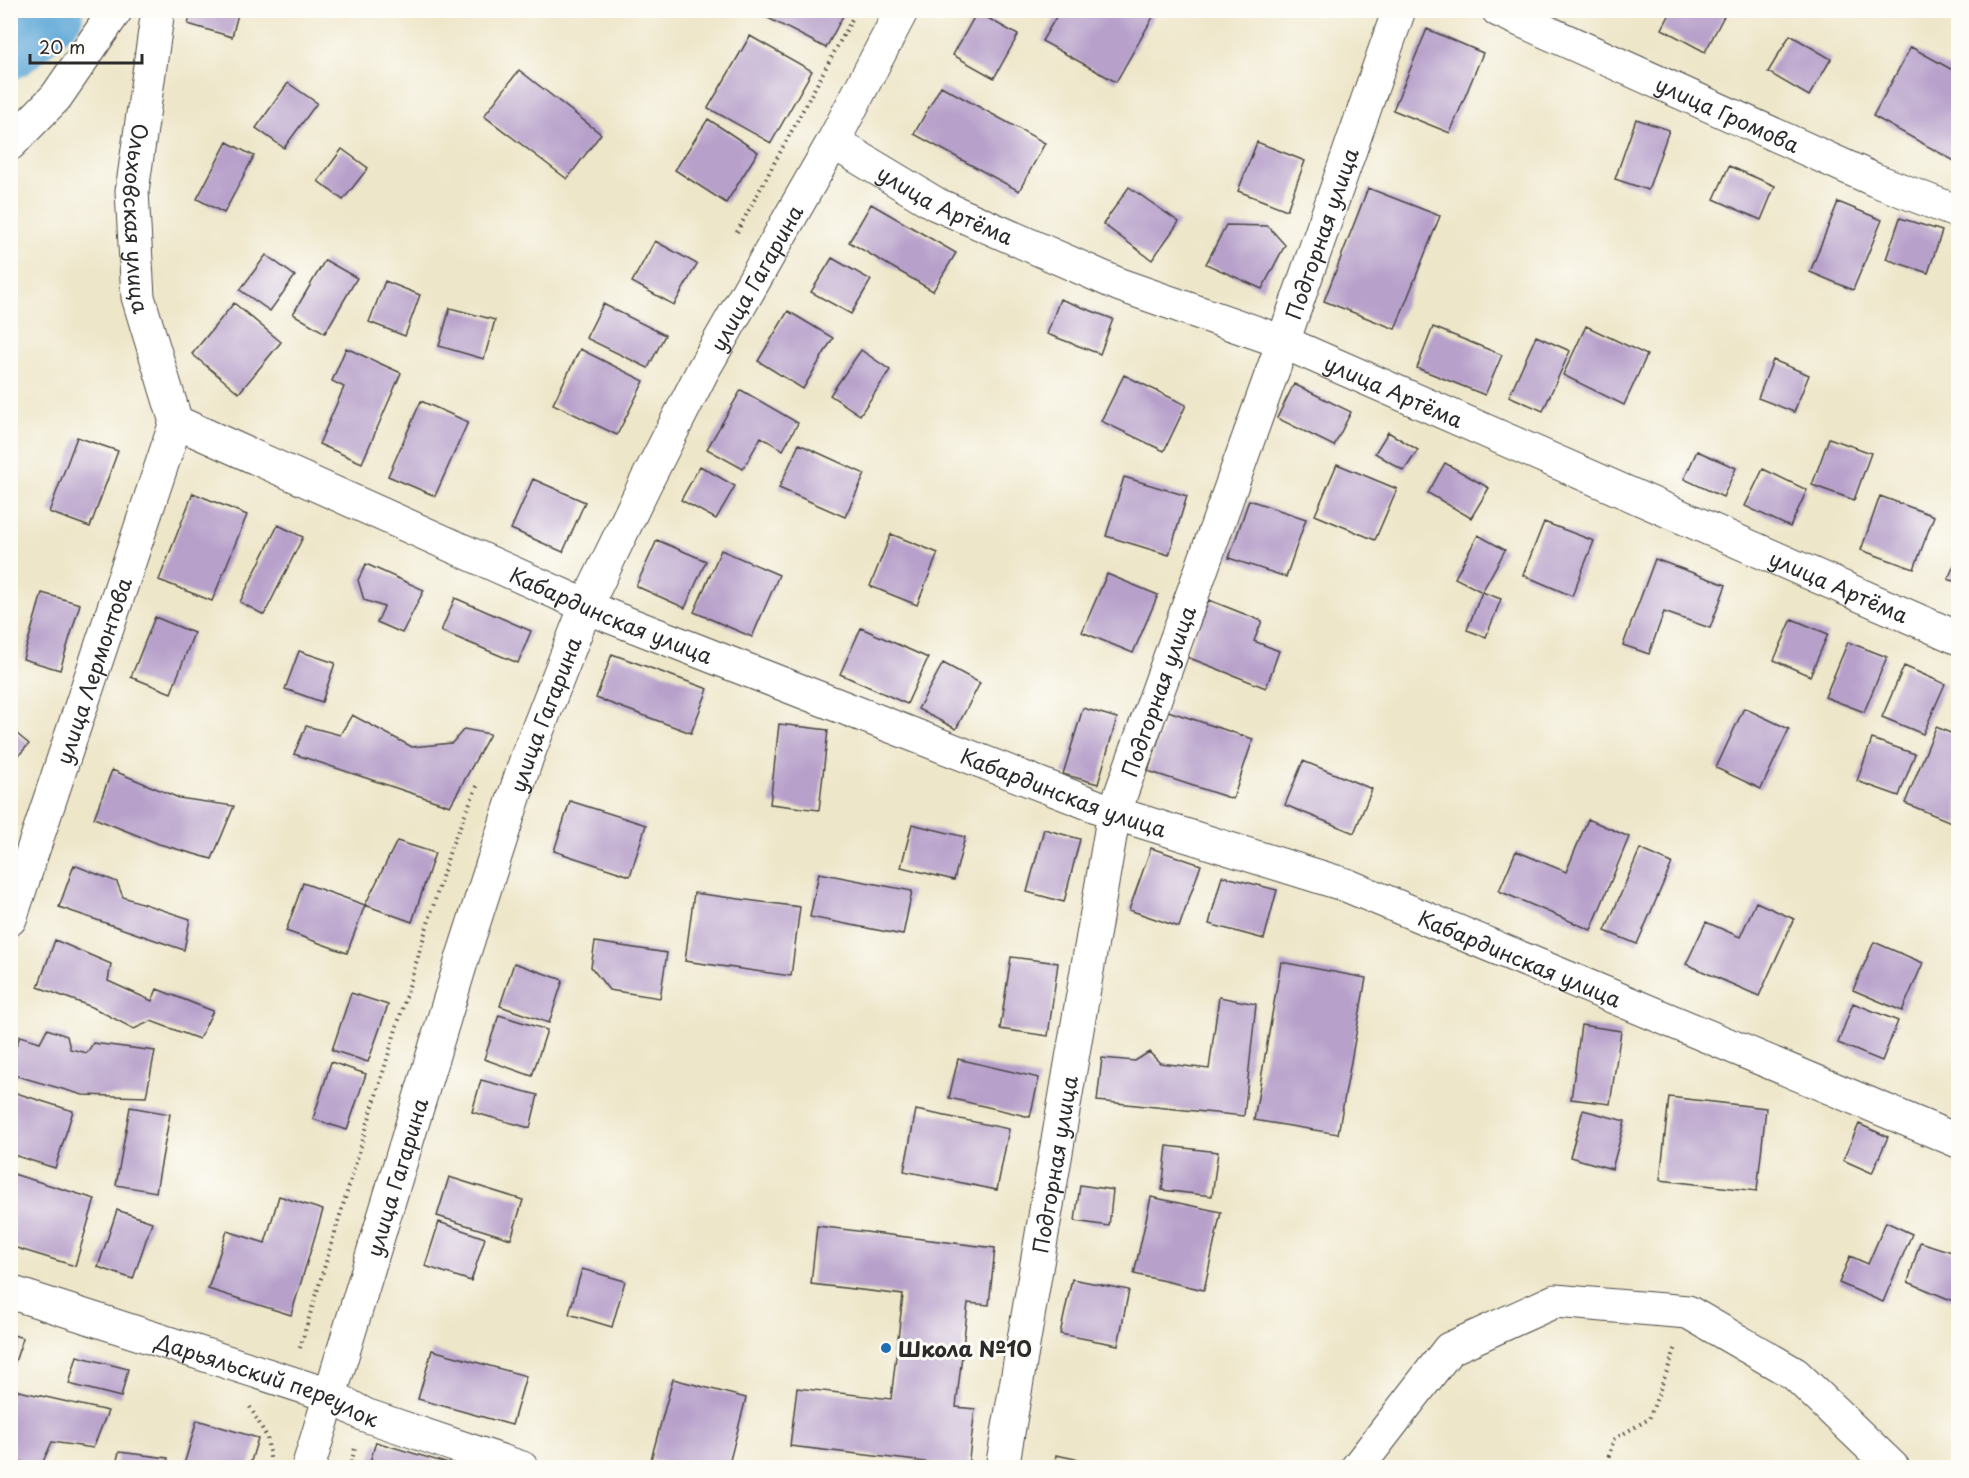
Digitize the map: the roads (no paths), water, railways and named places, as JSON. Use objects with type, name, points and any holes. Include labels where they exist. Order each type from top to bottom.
[{"type":"street","points":[[10,144],[56,97],[116,10]]},
{"type":"street","name":"Ольховская улица","points":[[158,10],[132,191],[138,297],[177,422]]},
{"type":"street","name":"улица Гагарина","points":[[308,1467],[463,956],[524,768],[586,606],[703,370],[833,142],[902,10]]},
{"type":"street","name":"Подгорная улица","points":[[1002,1467],[1114,813],[1399,10]]},
{"type":"street","name":"улица Громова","points":[[1498,10],[1875,180],[1959,212]]},
{"type":"street","name":"улица Артёма","points":[[833,142],[936,204],[958,214],[1120,285],[1283,342],[1959,638]]},
{"type":"street","name":"Кабардинская улица","points":[[177,422],[586,606],[1114,813],[1346,885],[1959,1142]]},
{"type":"street","name":"улица Лермонтова","points":[[10,920],[177,422]]},
{"type":"street","name":"Дарьяльский переулок","points":[[10,1292],[329,1395],[365,1415],[522,1467]]},
{"type":"street","points":[[1357,1467],[1449,1349],[1555,1301],[1688,1312],[1795,1374],[1893,1467]]},
{"type":"waterway","points":[[10,45],[50,10]]},
{"type":"place","name":"Школа №10","points":[[886,1348]]}]
